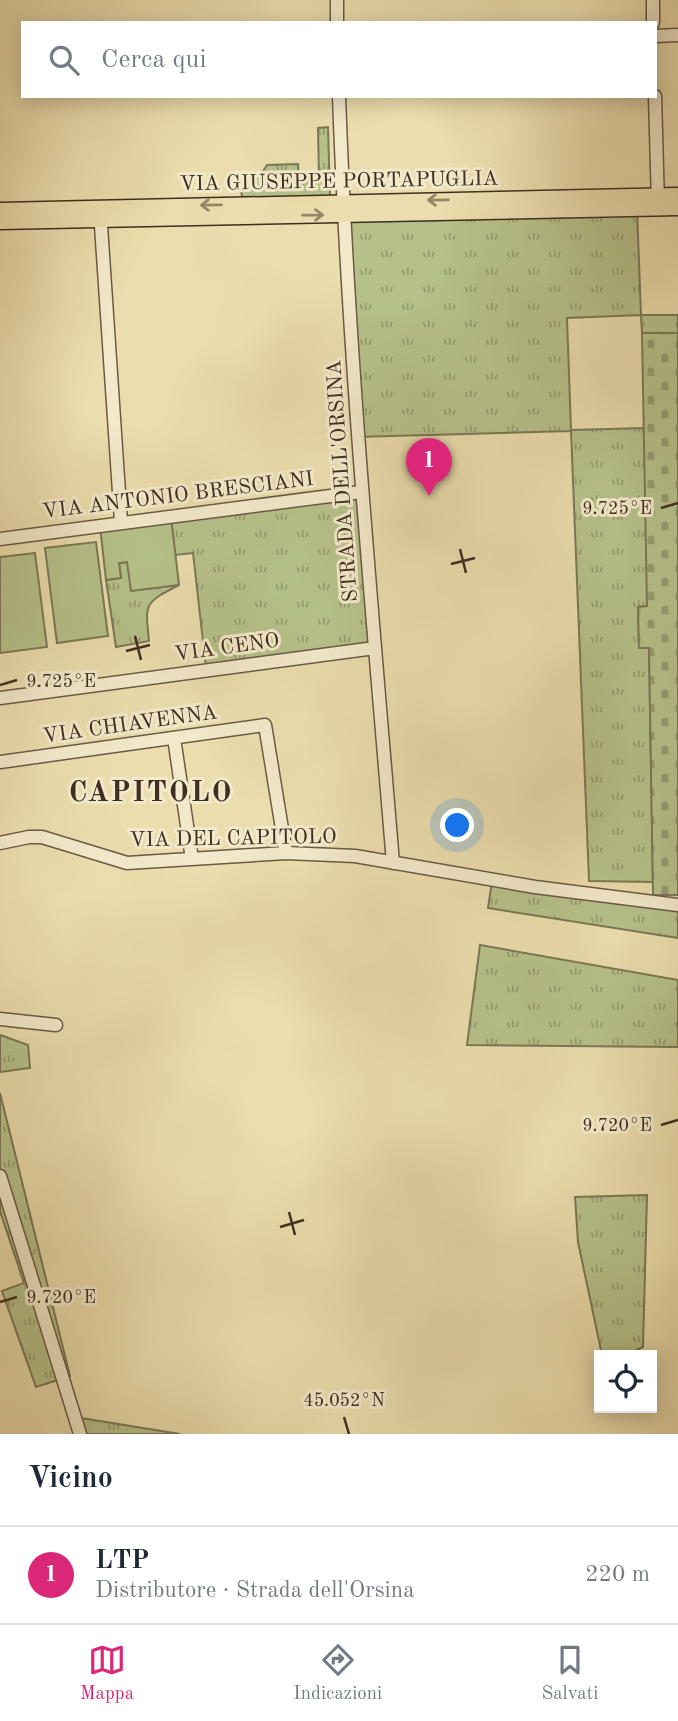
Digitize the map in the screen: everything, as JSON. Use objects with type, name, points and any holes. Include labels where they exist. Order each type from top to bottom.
[{"type":"main road","name":"VIA GIUSEPPE PORTAPUGLIA","points":[[658,202],[678,195]]},
{"type":"main road","name":"VIA GIUSEPPE PORTAPUGLIA","points":[[0,222],[100,214],[658,202],[678,208]]},
{"type":"main road","name":"VIA GIUSEPPE PORTAPUGLIA","points":[[0,210],[100,214]]},
{"type":"street","points":[[337,0],[337,21]]},
{"type":"street","points":[[653,0],[653,21]]},
{"type":"street","points":[[657,36],[678,36]]},
{"type":"street","name":"STRADA DELL'ORSINA","points":[[339,98],[343,209],[361,492],[393,863]]},
{"type":"street","points":[[655,98],[658,202]]},
{"type":"street","points":[[100,214],[121,523]]},
{"type":"street","name":"VIA ANTONIO BRESCIANI","points":[[0,539],[361,492]]},
{"type":"street","name":"VIA CENO","points":[[0,698],[375,648]]},
{"type":"street","name":"VIA CHIAVENNA","points":[[0,762],[265,725],[286,853]]},
{"type":"street","points":[[174,738],[192,859]]},
{"type":"street","name":"VIA DEL CAPITOLO","points":[[0,843],[42,836],[127,863],[286,853],[355,856],[535,887],[678,905]]},
{"type":"street","points":[[0,1019],[57,1025]]},
{"type":"street","points":[[0,1176],[80,1434]]},
{"type":"green space","points":[[328,127],[330,196],[242,198],[240,177],[260,176],[267,165],[298,164],[299,181],[319,180],[318,128]]},
{"type":"green space","points":[[637,209],[641,315],[567,318],[571,430],[646,428],[647,606],[638,607],[639,648],[649,648],[653,882],[589,881],[571,431],[357,437],[344,216]]},
{"type":"green space","points":[[641,315],[678,315],[678,333],[642,333]]},
{"type":"green space","points":[[642,333],[678,333],[678,895],[653,895],[649,648],[639,648],[638,607],[647,606]]},
{"type":"green space","points":[[361,493],[375,648],[206,668],[193,553],[175,555],[171,517]]},
{"type":"green space","points":[[171,517],[179,585],[131,591],[127,562],[119,563],[121,578],[106,580],[100,526]]},
{"type":"green space","points":[[96,542],[108,636],[57,643],[45,548]]},
{"type":"green space","points":[[35,553],[47,647],[0,653],[0,557]]},
{"type":"green space","points":[[128,562],[131,591],[179,585],[159,596],[149,606],[149,641],[116,647],[106,580],[121,578],[119,563]]},
{"type":"green space","points":[[492,881],[678,903],[678,938],[488,908]]},
{"type":"green space","points":[[480,945],[678,980],[678,1047],[467,1045]]},
{"type":"green space","points":[[0,1035],[28,1045],[30,1068],[0,1072]]},
{"type":"green space","points":[[0,1093],[70,1376],[36,1387],[2,1291],[24,1283],[0,1211]]},
{"type":"green space","points":[[647,1195],[643,1347],[637,1350],[601,1350],[578,1242],[575,1197]]},
{"type":"green space","points":[[81,1418],[180,1434],[85,1434]]},
{"type":"place","name":"LTP","points":[[429,496]]},
{"type":"district","name":"CAPITOLO","points":[[151,794]]}]
